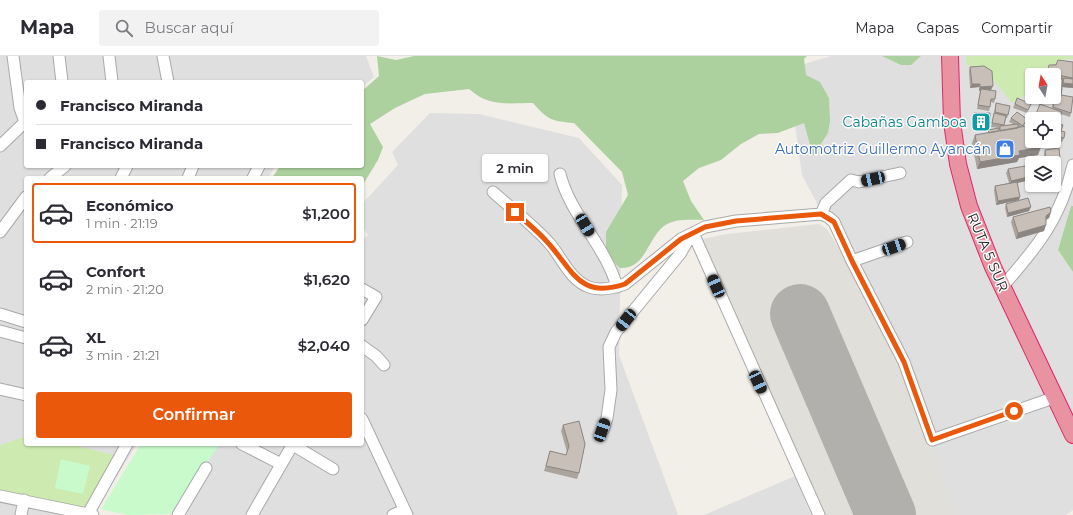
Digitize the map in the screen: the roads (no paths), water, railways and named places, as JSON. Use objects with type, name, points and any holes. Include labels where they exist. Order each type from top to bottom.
[{"type":"highway","name":"RUTA 5 SUR","points":[[950,56],[952,122],[960,171],[976,227],[1002,286],[1073,435]]},
{"type":"street","points":[[13,56],[20,108],[24,117]]},
{"type":"street","points":[[59,56],[62,80]]},
{"type":"street","points":[[109,56],[112,80]]},
{"type":"street","points":[[163,56],[168,80]]},
{"type":"street","points":[[0,146],[24,124]]},
{"type":"street","points":[[1002,286],[1037,246],[1050,227],[1060,206],[1073,165]]},
{"type":"street","points":[[53,176],[63,168]]},
{"type":"street","points":[[821,214],[826,204],[851,180],[859,182],[900,173]]},
{"type":"street","points":[[560,174],[569,200],[600,250],[617,287]]},
{"type":"street","points":[[493,192],[550,244],[578,281],[589,287],[602,289],[617,287],[625,284],[681,239],[705,227],[736,221],[821,214],[834,222],[852,261],[904,362],[932,440],[1056,397]]},
{"type":"street","points":[[0,232],[24,200]]},
{"type":"street","points":[[602,430],[607,418],[611,390],[609,347],[616,332],[680,254],[692,233]]},
{"type":"street","points":[[692,233],[819,515]]},
{"type":"street","points":[[852,261],[907,242]]},
{"type":"street","points":[[364,290],[376,297],[364,317]]},
{"type":"street","points":[[0,314],[24,321]]},
{"type":"street","points":[[0,331],[24,337]]},
{"type":"street","points":[[364,347],[376,356],[384,365]]},
{"type":"street","points":[[0,389],[24,395]]},
{"type":"street","points":[[364,423],[406,512],[393,515]]},
{"type":"street","points":[[0,496],[90,515],[126,446]]},
{"type":"street","points":[[246,446],[281,464]]},
{"type":"street","points":[[252,515],[292,446]]},
{"type":"street","points":[[296,446],[333,469]]},
{"type":"street","points":[[178,515],[206,468]]},
{"type":"street","points":[[21,515],[24,500]]},
{"type":"place","name":"Cabañas Gamboa","points":[[981,122]]},
{"type":"place","name":"Automotriz Guillermo Ayancán","points":[[1005,149]]}]
